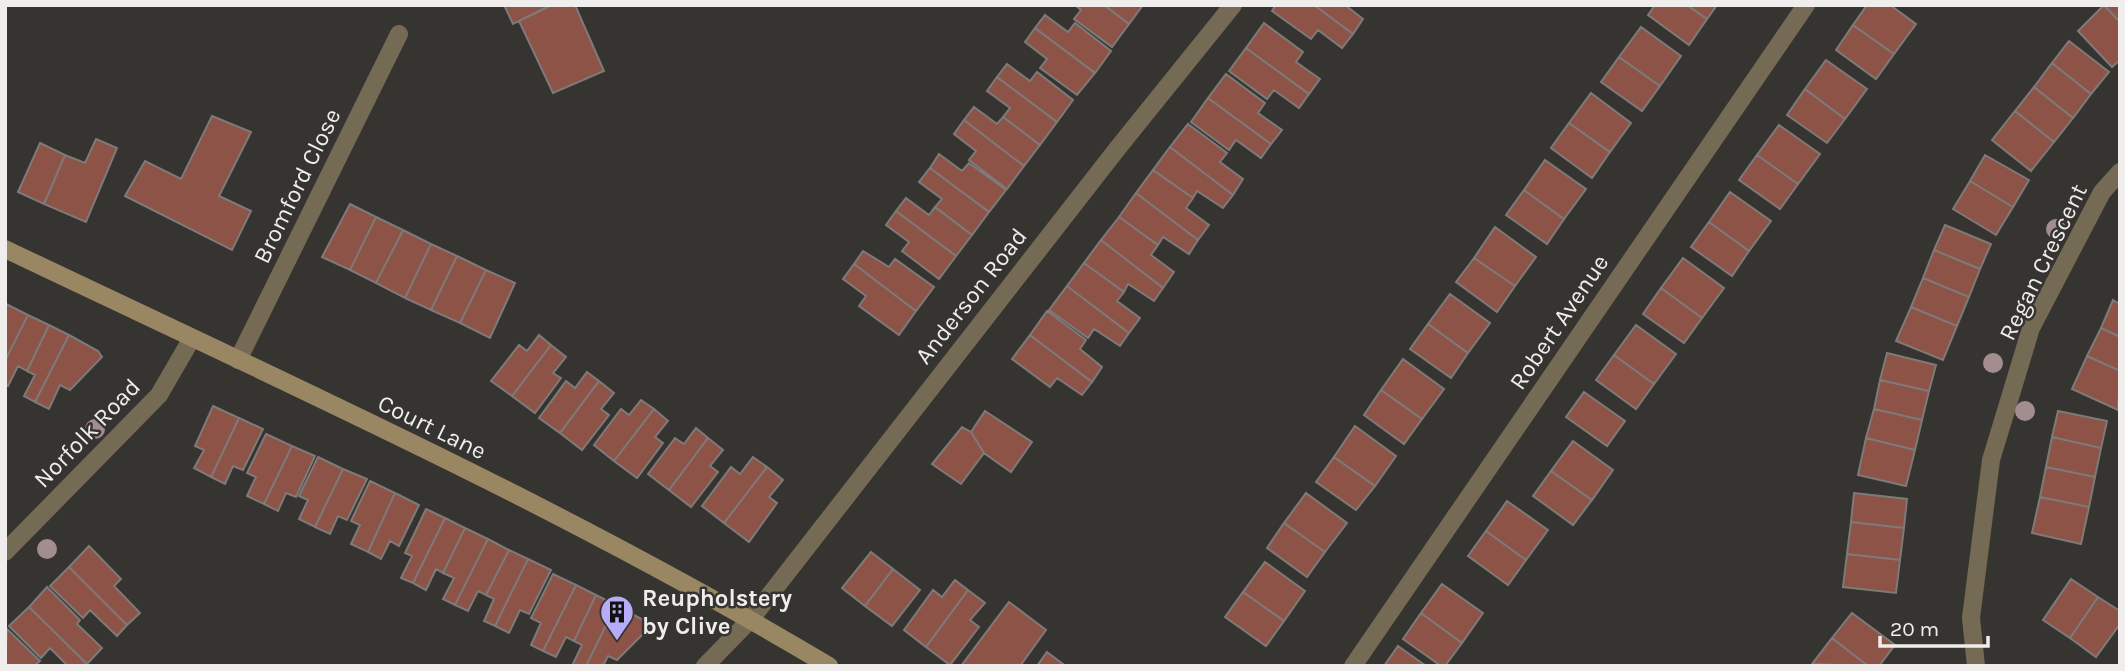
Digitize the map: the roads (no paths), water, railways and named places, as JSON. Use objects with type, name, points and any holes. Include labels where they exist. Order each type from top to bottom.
[{"type":"street","name":"Anderson Road","points":[[705,666],[751,619],[1117,149],[1233,5]]},
{"type":"street","name":"Robert Avenue","points":[[1353,666],[1805,5]]},
{"type":"street","name":"Bromford Close","points":[[238,360],[399,34]]},
{"type":"street","name":"Regan Crescent","points":[[1976,666],[1971,618],[1991,460],[2031,328],[2102,192],[2120,172]]},
{"type":"street","name":"Court Lane","points":[[5,249],[497,486],[751,619],[829,666]]},
{"type":"street","name":"Norfolk Road","points":[[5,552],[159,395],[192,338]]},
{"type":"place","name":"Reupholstery by Clive","points":[[617,642]]}]
